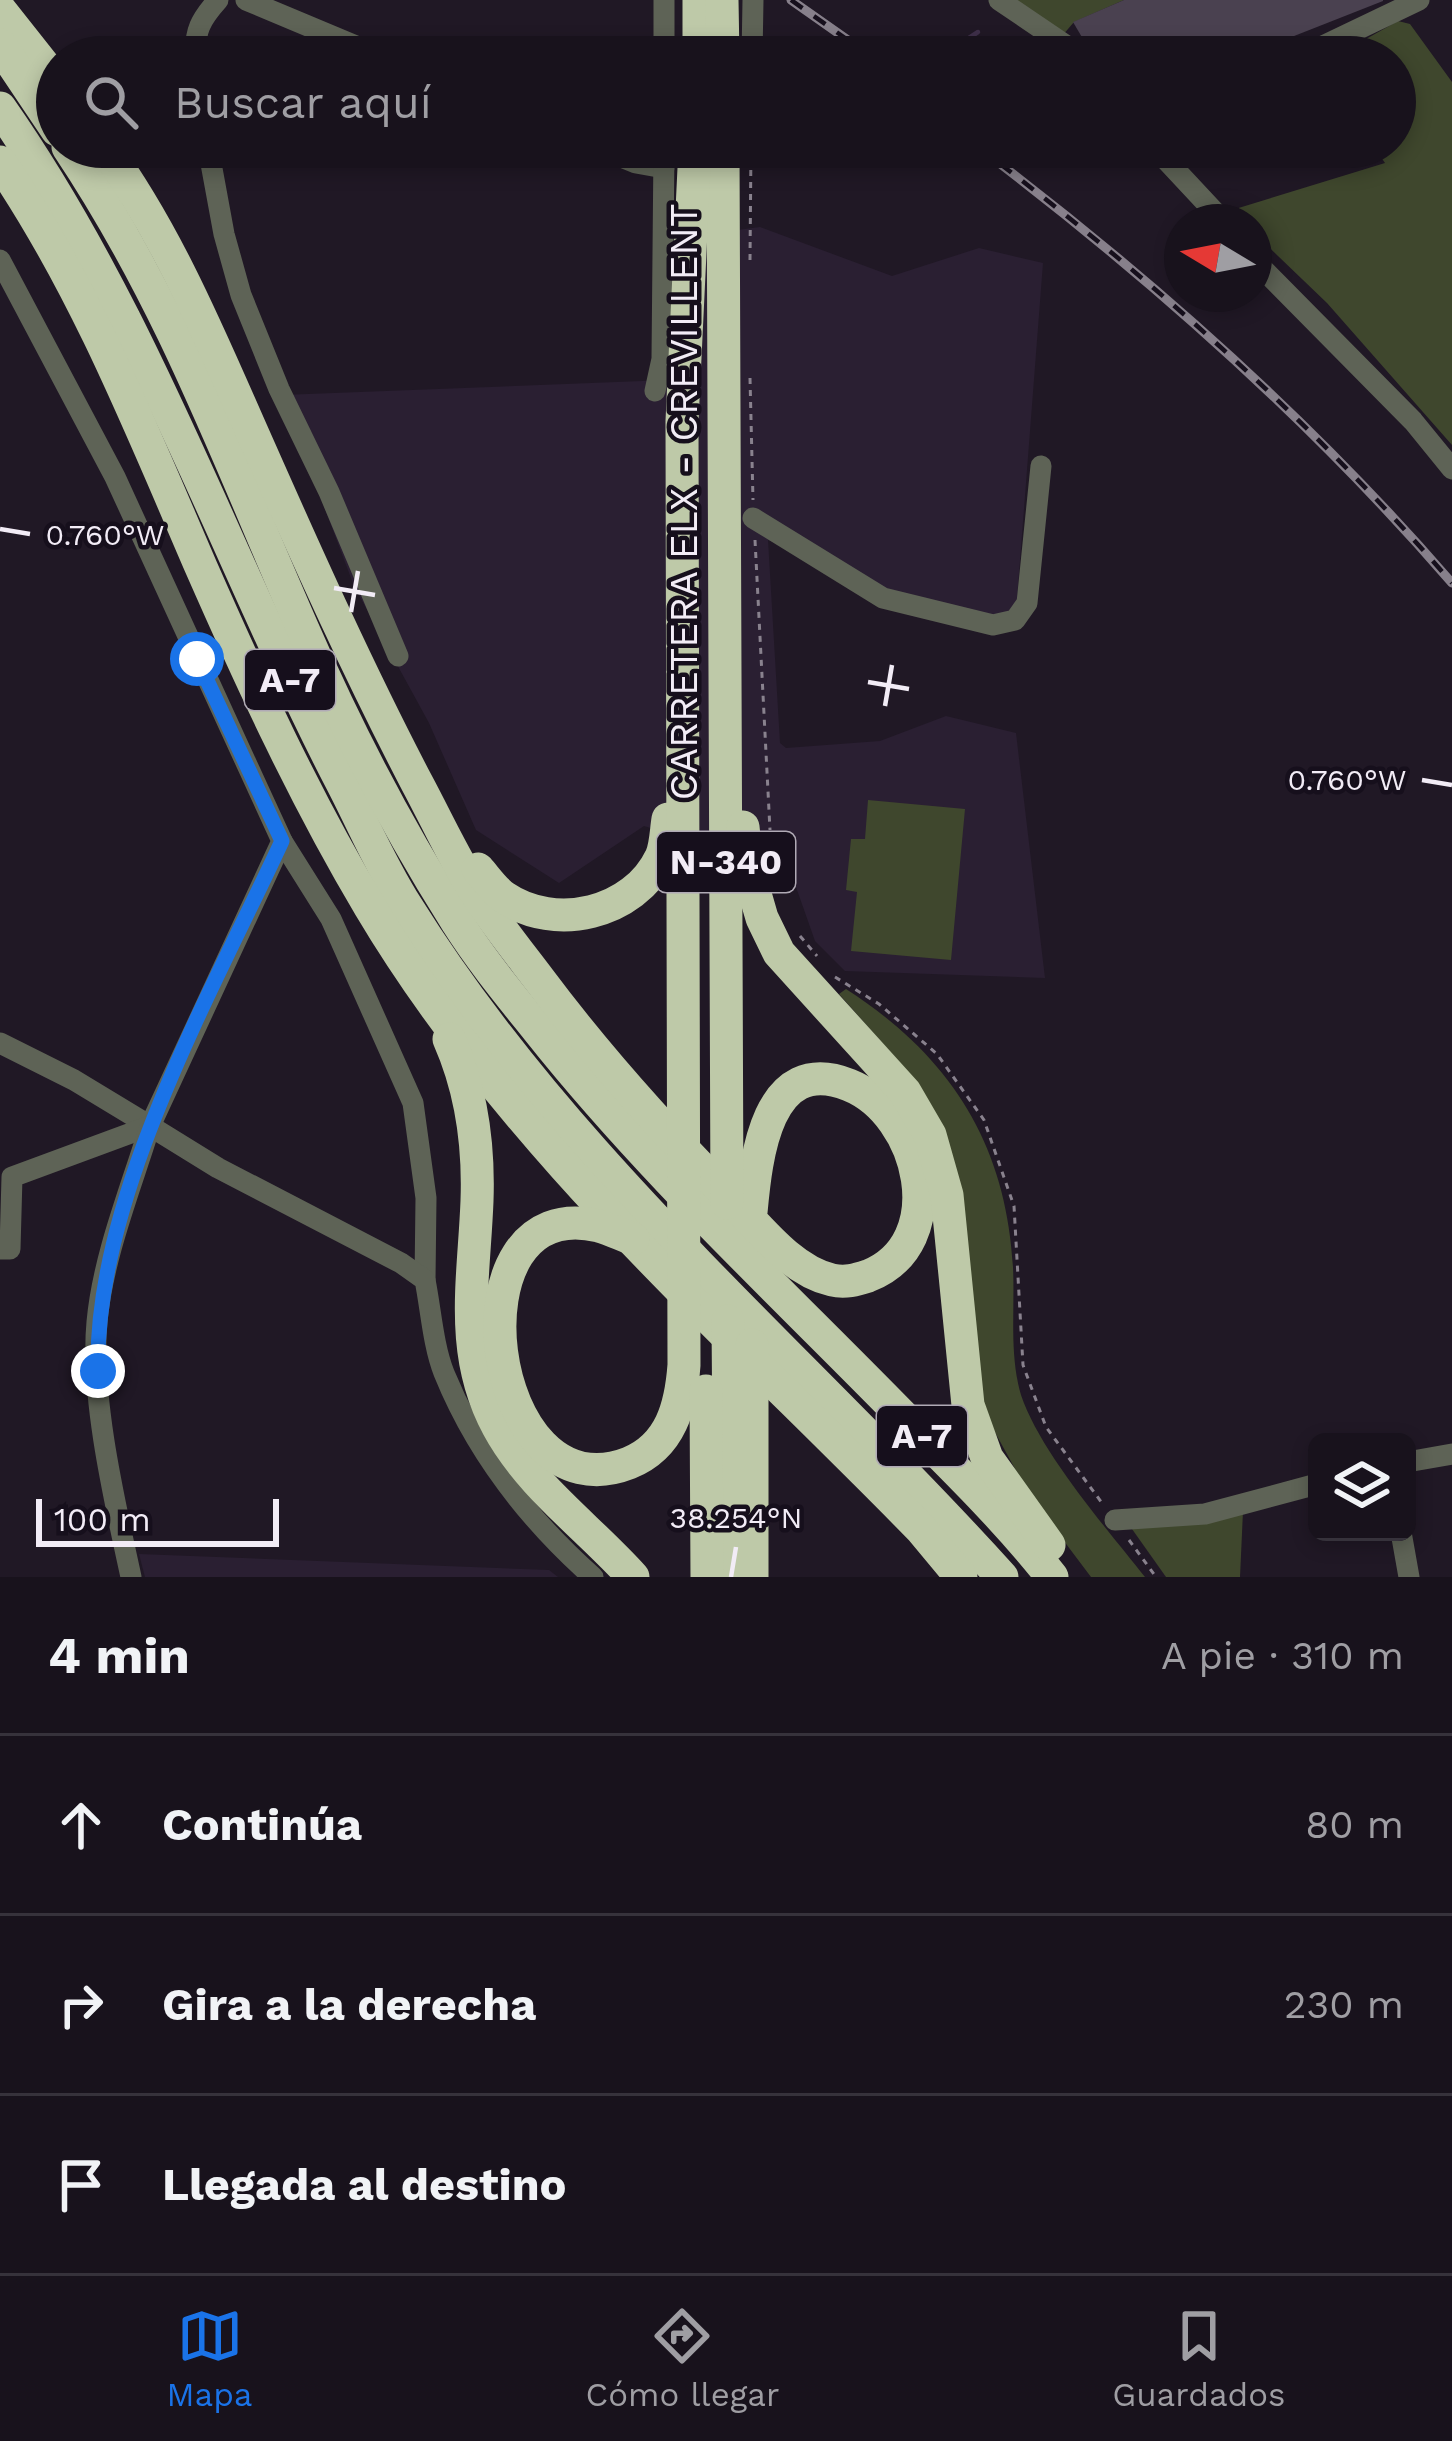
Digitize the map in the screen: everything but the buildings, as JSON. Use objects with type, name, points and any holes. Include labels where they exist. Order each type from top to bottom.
[{"type":"highway","points":[[699,0],[704,36]]},
{"type":"highway","points":[[712,36],[722,0]]},
{"type":"highway","points":[[0,10],[36,55]]},
{"type":"highway","points":[[0,45],[36,99]]},
{"type":"highway","name":"A-7","points":[[0,108],[36,165]]},
{"type":"highway","points":[[0,162],[24,197],[114,363],[286,757],[371,909],[434,1005],[504,1095],[921,1529],[961,1577]]},
{"type":"highway","name":"A-7","points":[[38,168],[125,317],[302,706],[404,903],[481,1020],[599,1162],[641,1234],[787,1351],[1002,1577]]},
{"type":"highway","name":"A-7","points":[[81,168],[146,273],[195,372],[306,637],[376,783],[459,925],[549,1043],[658,1171],[789,1298],[978,1493],[1052,1577]]},
{"type":"highway","points":[[117,168],[153,224],[206,329],[350,654],[441,829],[481,901],[579,1034],[661,1128],[808,1271],[832,1280],[854,1281],[880,1271],[900,1255],[915,1230],[920,1201],[916,1170],[891,1118],[851,1085],[809,1082],[789,1093],[763,1126],[751,1212]]},
{"type":"highway","points":[[641,1234],[596,1225],[544,1230],[526,1245],[507,1276],[499,1310],[499,1350],[510,1392],[545,1447],[572,1464],[622,1466],[648,1454],[668,1431],[681,1402],[685,1343],[682,421],[696,168]]},
{"type":"highway","name":"CARRETERA ELX - CREVILLENT","points":[[697,168],[707,1577]]},
{"type":"highway","name":"CARRETERA ELX - CREVILLENT","points":[[723,168],[730,1577]]},
{"type":"highway","points":[[726,440],[751,1212],[754,1567]]},
{"type":"highway","points":[[441,829],[503,896],[540,914],[579,916],[615,903],[644,881],[663,854],[673,790],[681,608]]},
{"type":"highway","points":[[740,788],[748,866],[762,918],[779,953],[894,1078],[930,1135],[947,1195],[968,1405],[987,1458],[1069,1577]]},
{"type":"highway","points":[[434,1005],[470,1097],[477,1151],[468,1317],[483,1392],[512,1450],[633,1577]]},
{"type":"highway","points":[[921,1529],[944,1577]]},
{"type":"street","points":[[196,36],[200,22],[218,0]]},
{"type":"street","points":[[246,0],[332,36]]},
{"type":"street","points":[[752,36],[753,0]]},
{"type":"street","points":[[987,0],[1039,36]]},
{"type":"street","points":[[999,0],[1052,36]]},
{"type":"street","points":[[1344,36],[1419,0]]},
{"type":"street","points":[[212,168],[241,295],[398,656]]},
{"type":"street","points":[[655,391],[662,359],[664,168]]},
{"type":"street","points":[[1167,168],[1198,204]]},
{"type":"street","points":[[1169,168],[1205,204]]},
{"type":"street","points":[[0,260],[115,477],[282,841],[331,920],[413,1102],[426,1198],[425,1280],[442,1370],[506,1484],[550,1539],[592,1577]]},
{"type":"street","points":[[1272,268],[1402,400],[1452,458]]},
{"type":"street","points":[[1272,278],[1413,421],[1452,469]]},
{"type":"street","points":[[753,518],[883,598],[993,625],[1015,620],[1027,603],[1040,466]]},
{"type":"street","points":[[131,1577],[111,1485],[97,1321],[150,1126],[282,841]]},
{"type":"street","points":[[0,1043],[74,1080],[218,1168],[425,1280]]},
{"type":"street","points":[[0,1249],[10,1249],[12,1177],[150,1126]]},
{"type":"street","points":[[1416,1460],[1452,1454]]},
{"type":"street","points":[[1115,1520],[1205,1514],[1308,1486]]},
{"type":"street","points":[[1403,1541],[1409,1577]]},
{"type":"path","points":[[750,258],[751,168]]},
{"type":"path","points":[[750,368],[770,845],[778,884]]},
{"type":"path","points":[[800,937],[824,963]]},
{"type":"path","points":[[835,977],[879,1004],[938,1054],[984,1120],[1014,1207],[1023,1365],[1046,1427],[1156,1577]]},
{"type":"shaded area","points":[[760,227],[892,276],[979,248],[1043,263],[1016,612],[979,631],[768,540],[780,743],[786,748],[880,741],[946,716],[1016,733],[1045,978],[845,971],[815,941],[790,870],[644,826],[559,883],[476,830],[429,723],[354,586],[282,395],[668,380],[677,238]]},
{"type":"shaded area","points":[[139,1554],[549,1570],[558,1577],[145,1577]]},
{"type":"green space","points":[[1015,0],[1124,0],[1074,22],[1062,36]]},
{"type":"green space","points":[[1398,21],[1410,24],[1452,82],[1452,445],[1327,303],[1272,250],[1272,204],[1252,204],[1369,168],[1416,168],[1416,36],[1371,36]]},
{"type":"green space","points":[[868,800],[965,809],[951,960],[851,951],[857,892],[846,890],[851,839],[865,839]]},
{"type":"green space","points":[[846,989],[915,1043],[943,1074],[985,1142],[1008,1222],[1021,1395],[1059,1465],[1145,1577],[1091,1577],[1030,1496],[991,1425],[979,1387],[918,1083],[839,994]]},
{"type":"green space","points":[[1243,1511],[1240,1577],[1166,1577],[1132,1529]]},
{"type":"waterway","points":[[972,36],[978,32]]},
{"type":"railway","points":[[791,0],[842,36]]},
{"type":"railway","points":[[1005,168],[1227,353],[1343,464],[1452,583]]},
{"type":"route","points":[[98,1371],[97,1321],[150,1126],[282,841],[197,659]]}]
